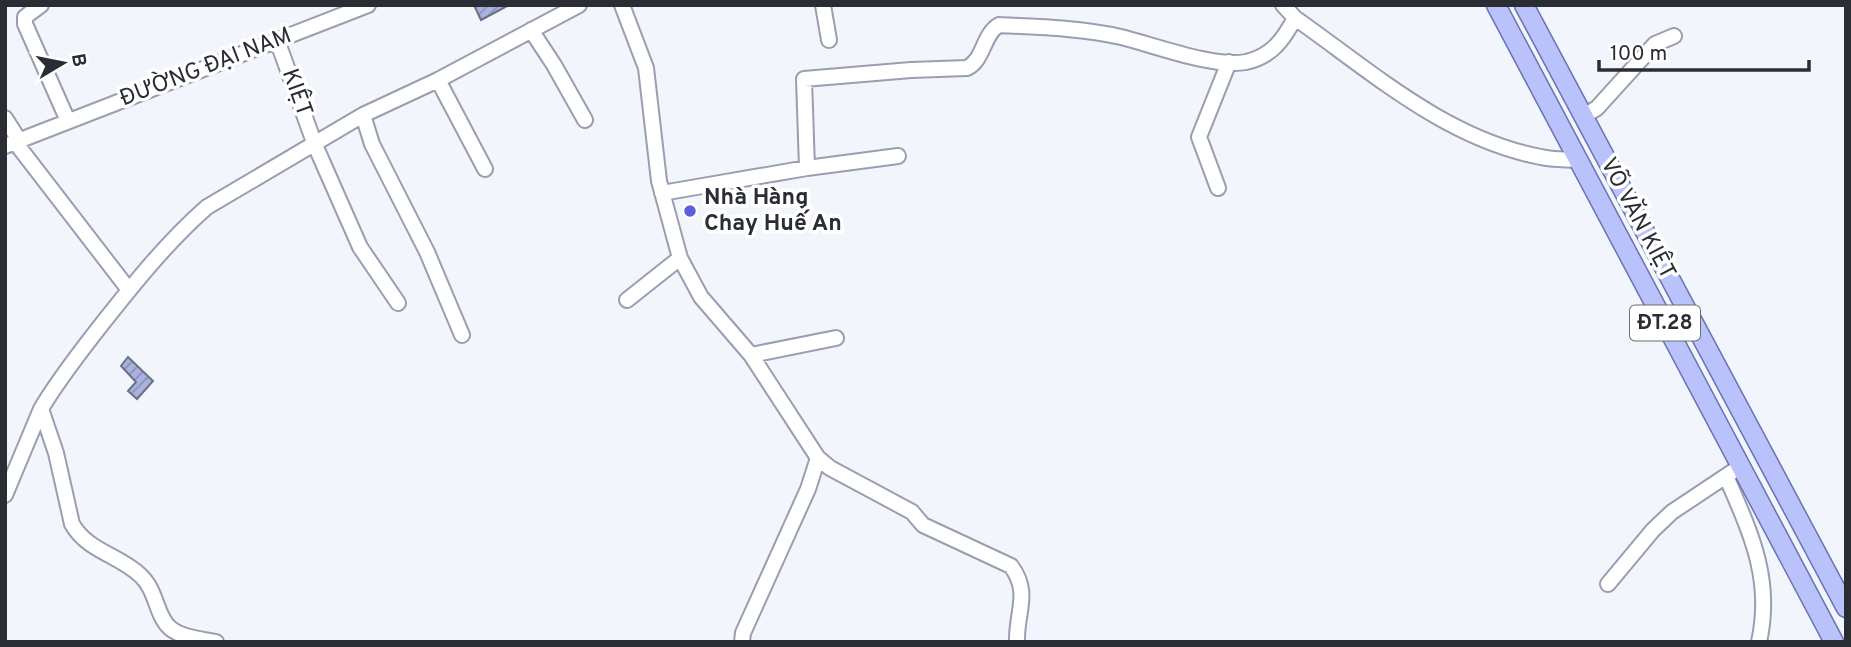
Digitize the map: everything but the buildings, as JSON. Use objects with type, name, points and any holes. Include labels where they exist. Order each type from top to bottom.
[{"type":"main road","name":"VÕ VĂN KIỆT","points":[[1496,5],[1578,160],[1733,471],[1831,635]]},
{"type":"main road","name":"VÕ VĂN KIỆT","points":[[1526,9],[1846,608]]},
{"type":"main road","points":[[1506,24],[1526,9]]},
{"type":"main road","points":[[1831,635],[1846,619]]},
{"type":"street","points":[[41,5],[25,17],[25,24],[68,121]]},
{"type":"street","name":"ĐƯỜNG ĐẠI NAM","points":[[13,143],[368,5]]},
{"type":"street","points":[[5,495],[41,409],[54,386],[129,290],[190,222],[207,207],[363,115],[438,80],[579,5]]},
{"type":"street","points":[[622,5],[646,68],[662,193],[680,258],[702,298],[751,355],[818,458],[830,468],[912,512],[923,525],[1011,566],[1019,577],[1022,592],[1017,642]]},
{"type":"street","points":[[823,5],[829,40]]},
{"type":"street","points":[[1283,5],[1296,18],[1406,99],[1451,125],[1521,153],[1544,158],[1578,160]]},
{"type":"street","points":[[807,167],[804,79],[967,68],[974,65],[992,29],[999,25],[1069,29],[1119,37],[1189,55],[1229,62],[1248,61],[1272,51],[1296,18]]},
{"type":"street","points":[[531,30],[585,120]]},
{"type":"street","points":[[1584,117],[1597,108],[1655,44],[1674,36]]},
{"type":"street","name":"KIỆT","points":[[277,40],[314,145],[360,247],[398,303]]},
{"type":"street","points":[[1218,188],[1199,137],[1229,62]]},
{"type":"street","points":[[438,80],[485,169]]},
{"type":"street","points":[[363,115],[372,144],[427,252],[462,335]]},
{"type":"street","points":[[5,117],[13,143],[129,290]]},
{"type":"street","points":[[662,193],[807,167],[898,156]]},
{"type":"street","points":[[627,300],[680,258]]},
{"type":"street","points":[[751,355],[836,338]]},
{"type":"street","points":[[41,409],[56,453],[72,524],[76,531],[93,547],[132,568],[141,576],[153,591],[164,622],[170,629],[179,634],[216,642]]},
{"type":"street","points":[[743,642],[747,623],[808,489],[818,458]]},
{"type":"street","points":[[1608,584],[1653,530],[1672,512],[1733,471],[1755,542],[1764,602],[1759,642]]},
{"type":"place","name":"Nhà Hàng Chay Huế An","points":[[690,211]]}]
